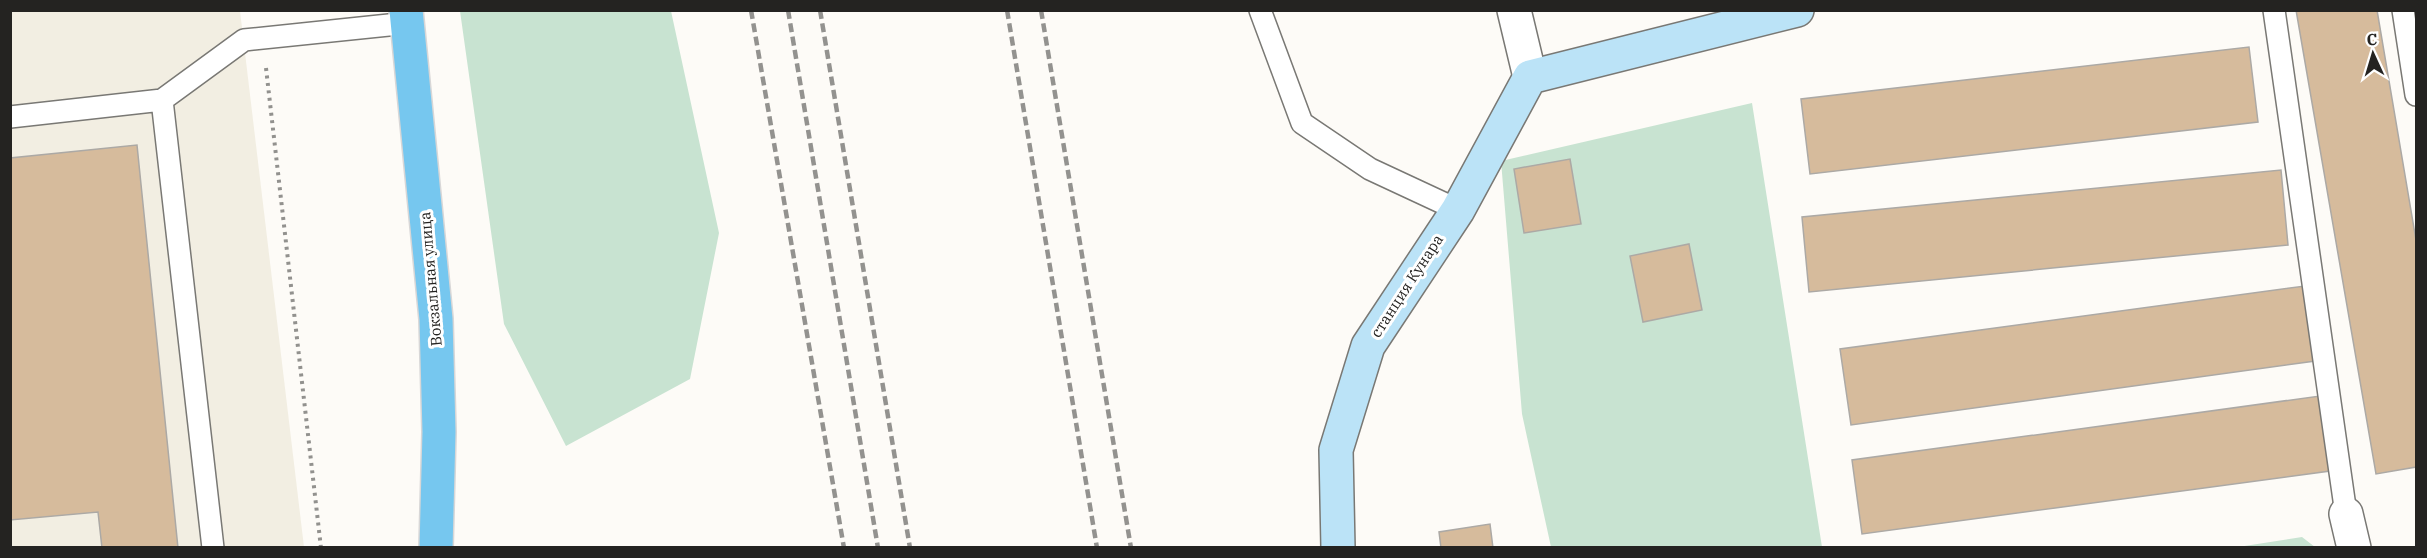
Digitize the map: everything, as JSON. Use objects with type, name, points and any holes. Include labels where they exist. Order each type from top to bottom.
[{"type":"main road","name":"Вокзальная улица","points":[[407,17],[436,319],[439,432],[436,548]]},
{"type":"street","points":[[1514,10],[1530,77],[1797,10]]},
{"type":"street","name":"станция Кунара","points":[[1338,548],[1336,450],[1368,346],[1458,210],[1530,77]]},
{"type":"street","points":[[2346,514],[2354,548]]},
{"type":"lane","points":[[1260,10],[1302,123],[1370,169],[1458,210]]},
{"type":"lane","points":[[2274,10],[2346,514]]},
{"type":"lane","points":[[2403,10],[2416,95]]},
{"type":"lane","points":[[10,117],[162,100],[244,40],[407,17]]},
{"type":"lane","points":[[162,100],[213,548]]},
{"type":"path","points":[[263,38],[321,548]]},
{"type":"shaded area","points":[[10,11],[240,11],[304,547],[11,547]]},
{"type":"green space","points":[[460,11],[671,11],[719,233],[690,379],[566,446],[504,324]]},
{"type":"green space","points":[[1752,103],[1822,547],[1551,547],[1522,414],[1501,161]]},
{"type":"green space","points":[[2302,537],[2315,547],[2238,547]]},
{"type":"building","points":[[2296,10],[2377,10],[2416,240],[2416,467],[2376,474]]},
{"type":"building","points":[[2249,47],[2258,122],[1810,174],[1801,99]]},
{"type":"building","points":[[137,145],[178,548],[102,548],[98,512],[10,520],[10,158]]},
{"type":"building","points":[[1570,159],[1581,224],[1524,233],[1514,169]]},
{"type":"building","points":[[2281,170],[2288,245],[1809,292],[1802,217]]},
{"type":"building","points":[[1689,244],[1702,310],[1643,322],[1630,256]]},
{"type":"building","points":[[2305,286],[2315,361],[1851,425],[1840,349]]},
{"type":"building","points":[[2320,396],[2330,471],[1862,534],[1852,460]]},
{"type":"building","points":[[1490,524],[1493,548],[1441,548],[1439,532]]},
{"type":"railway","points":[[751,10],[844,548]]},
{"type":"railway","points":[[788,10],[878,548]]},
{"type":"railway","points":[[820,10],[910,548]]},
{"type":"railway","points":[[1007,10],[1097,548]]},
{"type":"railway","points":[[1041,10],[1131,548]]}]
